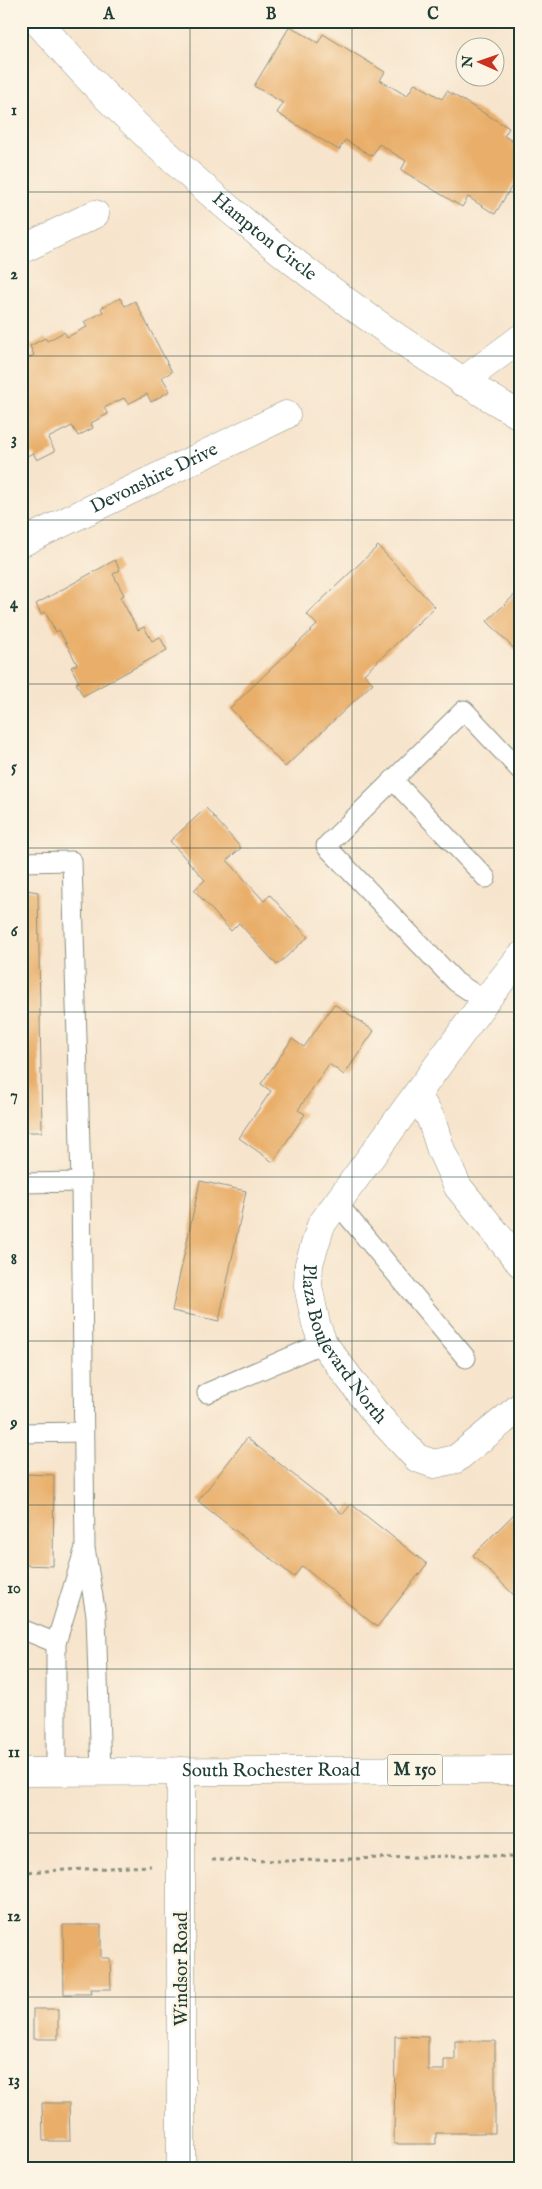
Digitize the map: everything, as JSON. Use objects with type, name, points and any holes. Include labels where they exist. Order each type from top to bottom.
[{"type":"street","name":"Hampton Circle","points":[[37,21],[121,111],[192,177],[331,290],[462,382],[521,416]]},
{"type":"street","points":[[21,250],[95,214]]},
{"type":"street","points":[[462,382],[521,338]]},
{"type":"street","name":"Devonshire Drive","points":[[21,543],[286,415]]},
{"type":"street","name":"Plaza Boulevard North","points":[[521,956],[485,1001],[321,1225],[309,1264],[308,1286],[312,1310],[324,1343],[376,1414],[417,1458],[434,1464],[456,1459],[521,1406]]},
{"type":"street","points":[[417,1095],[431,1119],[441,1150],[458,1187],[521,1264]]},
{"type":"street","name":"South Rochester Road","points":[[21,1772],[521,1770]]},
{"type":"street","name":"Windsor Road","points":[[181,1771],[181,2168]]},
{"type":"lane","points":[[485,1001],[456,982],[326,846],[464,710],[521,771]]},
{"type":"lane","points":[[393,780],[486,878]]},
{"type":"lane","points":[[21,862],[72,862],[81,1182],[85,1548],[96,1614],[101,1772]]},
{"type":"lane","points":[[21,1183],[81,1182]]},
{"type":"lane","points":[[337,1203],[466,1358]]},
{"type":"lane","points":[[207,1393],[324,1343]]},
{"type":"lane","points":[[21,1433],[83,1432]]},
{"type":"lane","points":[[56,1772],[56,1643],[85,1548]]},
{"type":"lane","points":[[24,1630],[56,1643]]},
{"type":"path","points":[[21,1872],[182,1865],[214,1860],[285,1861],[483,1855],[521,1858]]},
{"type":"building","points":[[290,26],[318,43],[323,34],[385,72],[380,80],[407,96],[415,83],[442,99],[447,91],[509,128],[504,136],[521,146],[521,171],[495,214],[468,197],[462,207],[401,170],[406,161],[379,144],[372,156],[345,140],[339,150],[277,113],[283,103],[254,86]]},
{"type":"building","points":[[120,298],[125,306],[135,301],[172,372],[162,377],[170,391],[151,402],[147,394],[128,404],[124,398],[104,408],[108,414],[91,423],[93,428],[78,436],[72,426],[48,438],[55,451],[37,460],[33,453],[21,459],[21,362],[34,355],[30,346],[45,338],[47,341],[64,332],[67,337],[87,327],[84,322],[103,312],[101,308]]},
{"type":"building","points":[[378,546],[435,607],[364,674],[373,683],[285,767],[230,708],[317,625],[307,614]]},
{"type":"building","points":[[115,560],[120,570],[113,574],[124,595],[120,597],[138,630],[144,627],[152,641],[160,637],[167,650],[83,696],[76,683],[79,682],[71,667],[77,664],[59,630],[56,632],[45,612],[41,614],[36,604]]},
{"type":"building","points":[[521,589],[521,656],[487,621]]},
{"type":"building","points":[[206,808],[241,848],[227,860],[264,901],[270,895],[308,937],[277,965],[239,923],[231,931],[194,890],[205,880],[170,841]]},
{"type":"building","points":[[21,889],[38,892],[42,1132],[21,1132]]},
{"type":"building","points":[[334,1004],[374,1031],[344,1075],[329,1064],[298,1110],[305,1114],[273,1162],[239,1138],[271,1091],[261,1084],[292,1039],[304,1047]]},
{"type":"building","points":[[200,1181],[246,1191],[219,1321],[172,1311]]},
{"type":"building","points":[[247,1438],[343,1514],[351,1504],[427,1564],[377,1627],[302,1566],[294,1577],[198,1501]]},
{"type":"building","points":[[21,1474],[54,1475],[53,1566],[21,1565]]},
{"type":"building","points":[[521,1507],[521,1602],[473,1555]]},
{"type":"building","points":[[63,1925],[101,1925],[101,1958],[110,1958],[111,1989],[91,1989],[92,1994],[64,1994]]},
{"type":"building","points":[[33,2009],[58,2009],[58,2039],[33,2039]]},
{"type":"building","points":[[395,2036],[428,2037],[428,2070],[444,2070],[444,2060],[455,2060],[455,2041],[495,2041],[495,2133],[436,2133],[436,2144],[394,2144]]},
{"type":"building","points":[[21,2102],[25,2102],[24,2144],[21,2144]]},
{"type":"building","points":[[42,2103],[69,2103],[70,2141],[43,2141]]}]
